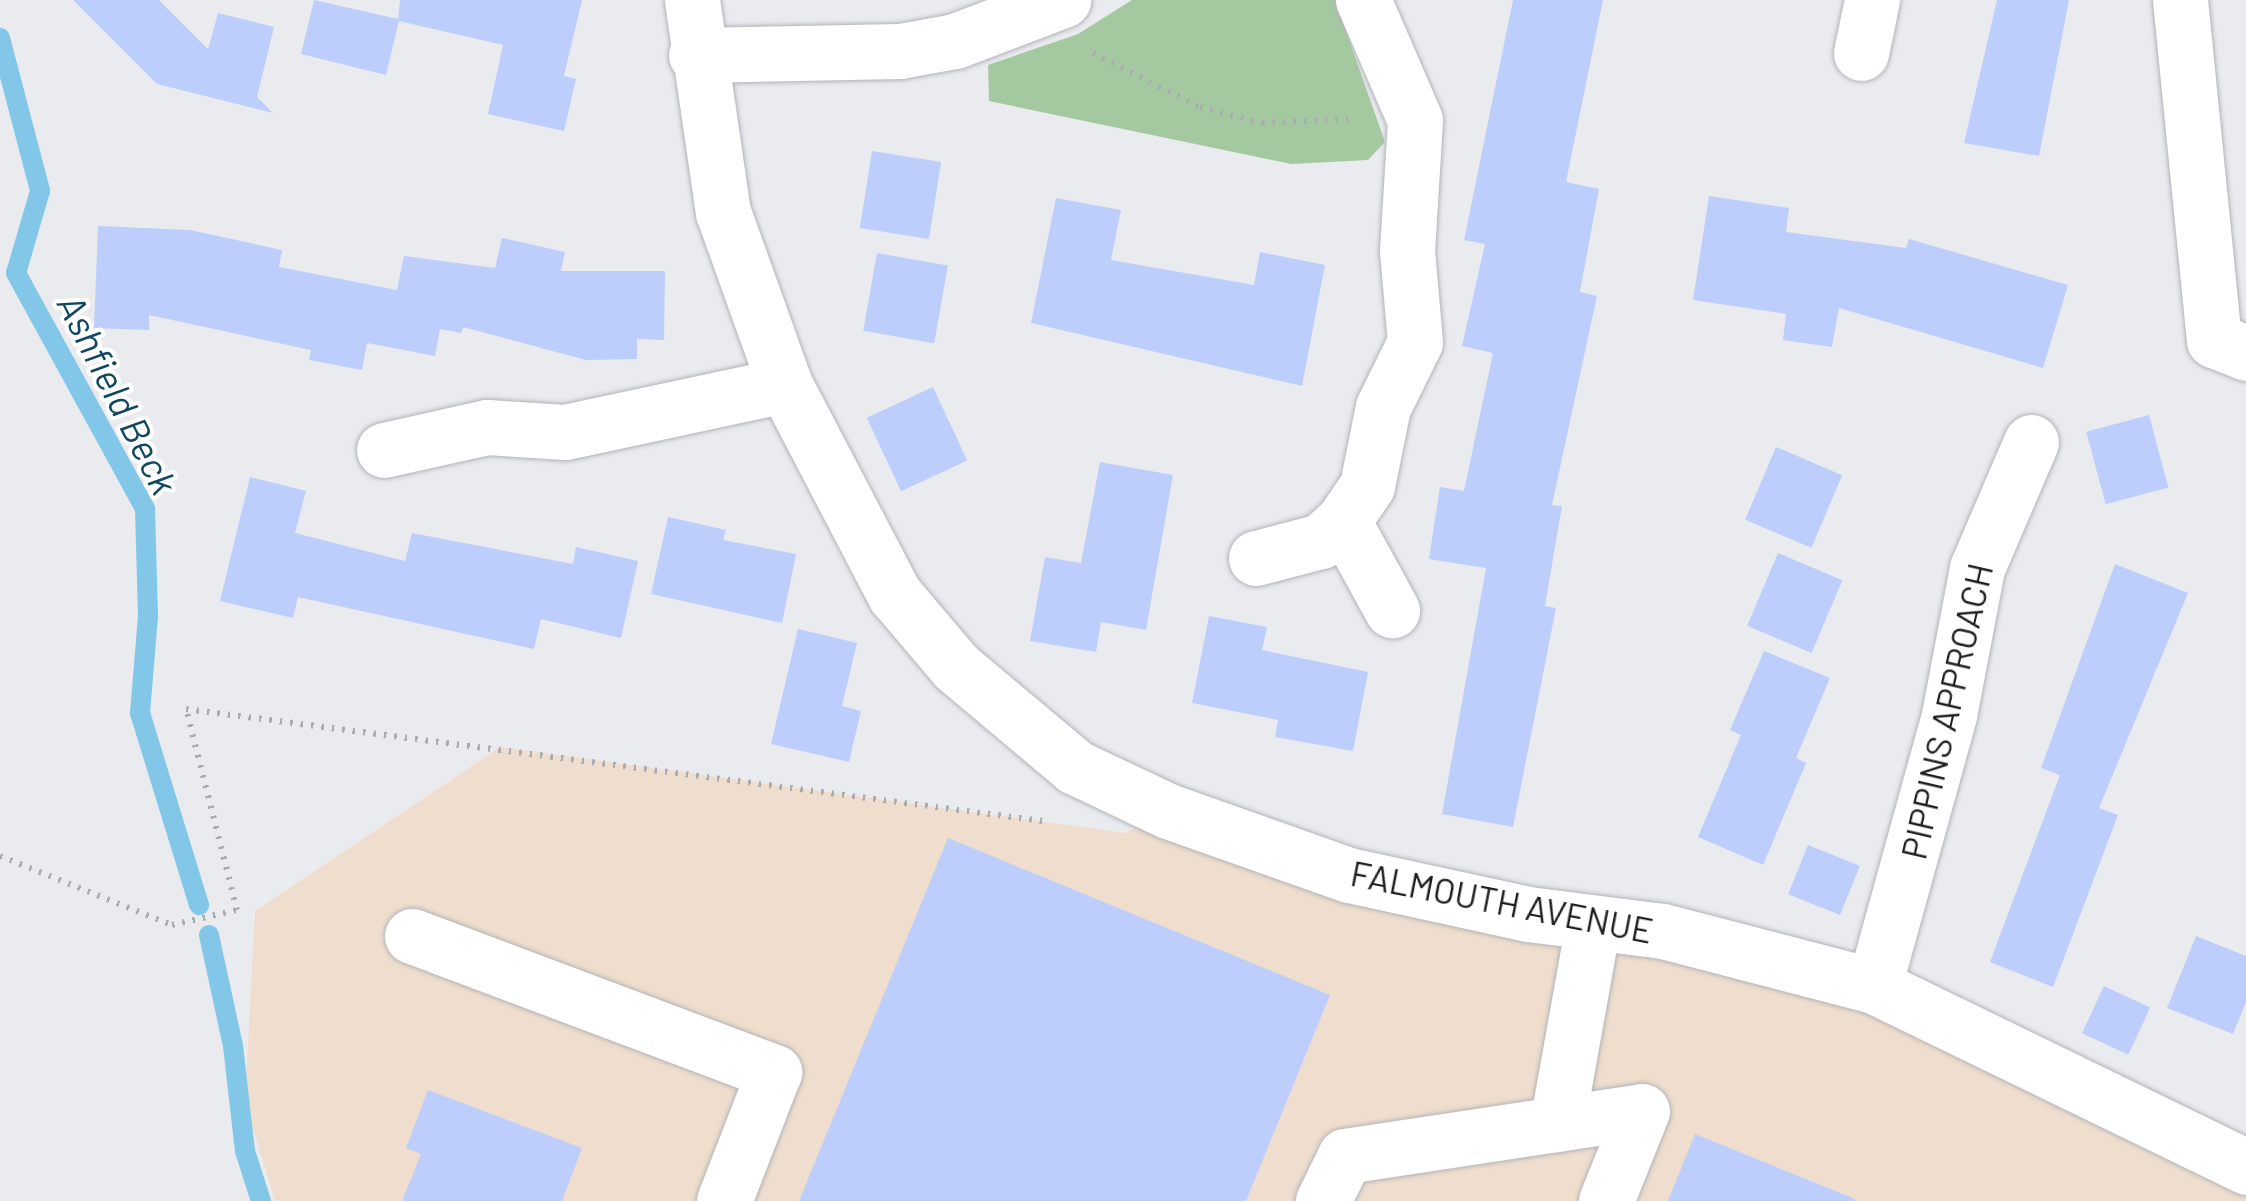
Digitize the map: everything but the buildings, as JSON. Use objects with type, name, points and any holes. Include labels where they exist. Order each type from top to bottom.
[{"type":"street","name":"FALMOUTH AVENUE","points":[[692,0],[696,55],[723,212],[784,385],[895,595],[956,666],[1075,766],[1168,810],[1349,875],[1593,924],[1662,931],[1874,986],[2246,1167]]},
{"type":"street","points":[[1256,558],[1322,540],[1343,522],[1367,486],[1384,407],[1414,342],[1408,251],[1415,120],[1362,0]]},
{"type":"street","points":[[1861,53],[1872,0]]},
{"type":"street","points":[[2180,0],[2214,340],[2246,353]]},
{"type":"street","points":[[696,55],[900,51],[955,41],[1057,4]]},
{"type":"street","points":[[384,450],[487,427],[582,429],[784,385]]},
{"type":"street","name":"PIPPINS APPROACH","points":[[1874,986],[1949,715],[1977,568],[2031,442]]},
{"type":"street","points":[[1343,522],[1392,610]]},
{"type":"street","points":[[1557,1124],[1593,924]]},
{"type":"street","points":[[412,936],[774,1072],[724,1201]]},
{"type":"street","points":[[1323,1201],[1346,1156],[1642,1111],[1606,1201]]},
{"type":"path","points":[[1057,4],[1088,50],[1134,79],[1200,107],[1262,123],[1415,120]]},
{"type":"path","points":[[0,856],[172,924],[237,910],[186,709],[1048,822]]},
{"type":"shaded area","points":[[500,747],[1126,833],[1168,811],[1874,986],[2246,1167],[2246,1201],[275,1201],[245,1102],[255,911]]},
{"type":"green space","points":[[1132,0],[1335,0],[1385,142],[1368,160],[1291,164],[989,101],[988,65],[1078,34]]},
{"type":"waterway","name":"Ashfield Beck","points":[[0,38],[40,191],[16,273],[145,509],[148,616],[140,713],[199,905]]},
{"type":"waterway","name":"Ashfield Beck","points":[[209,935],[233,1046],[245,1151],[261,1201]]}]
